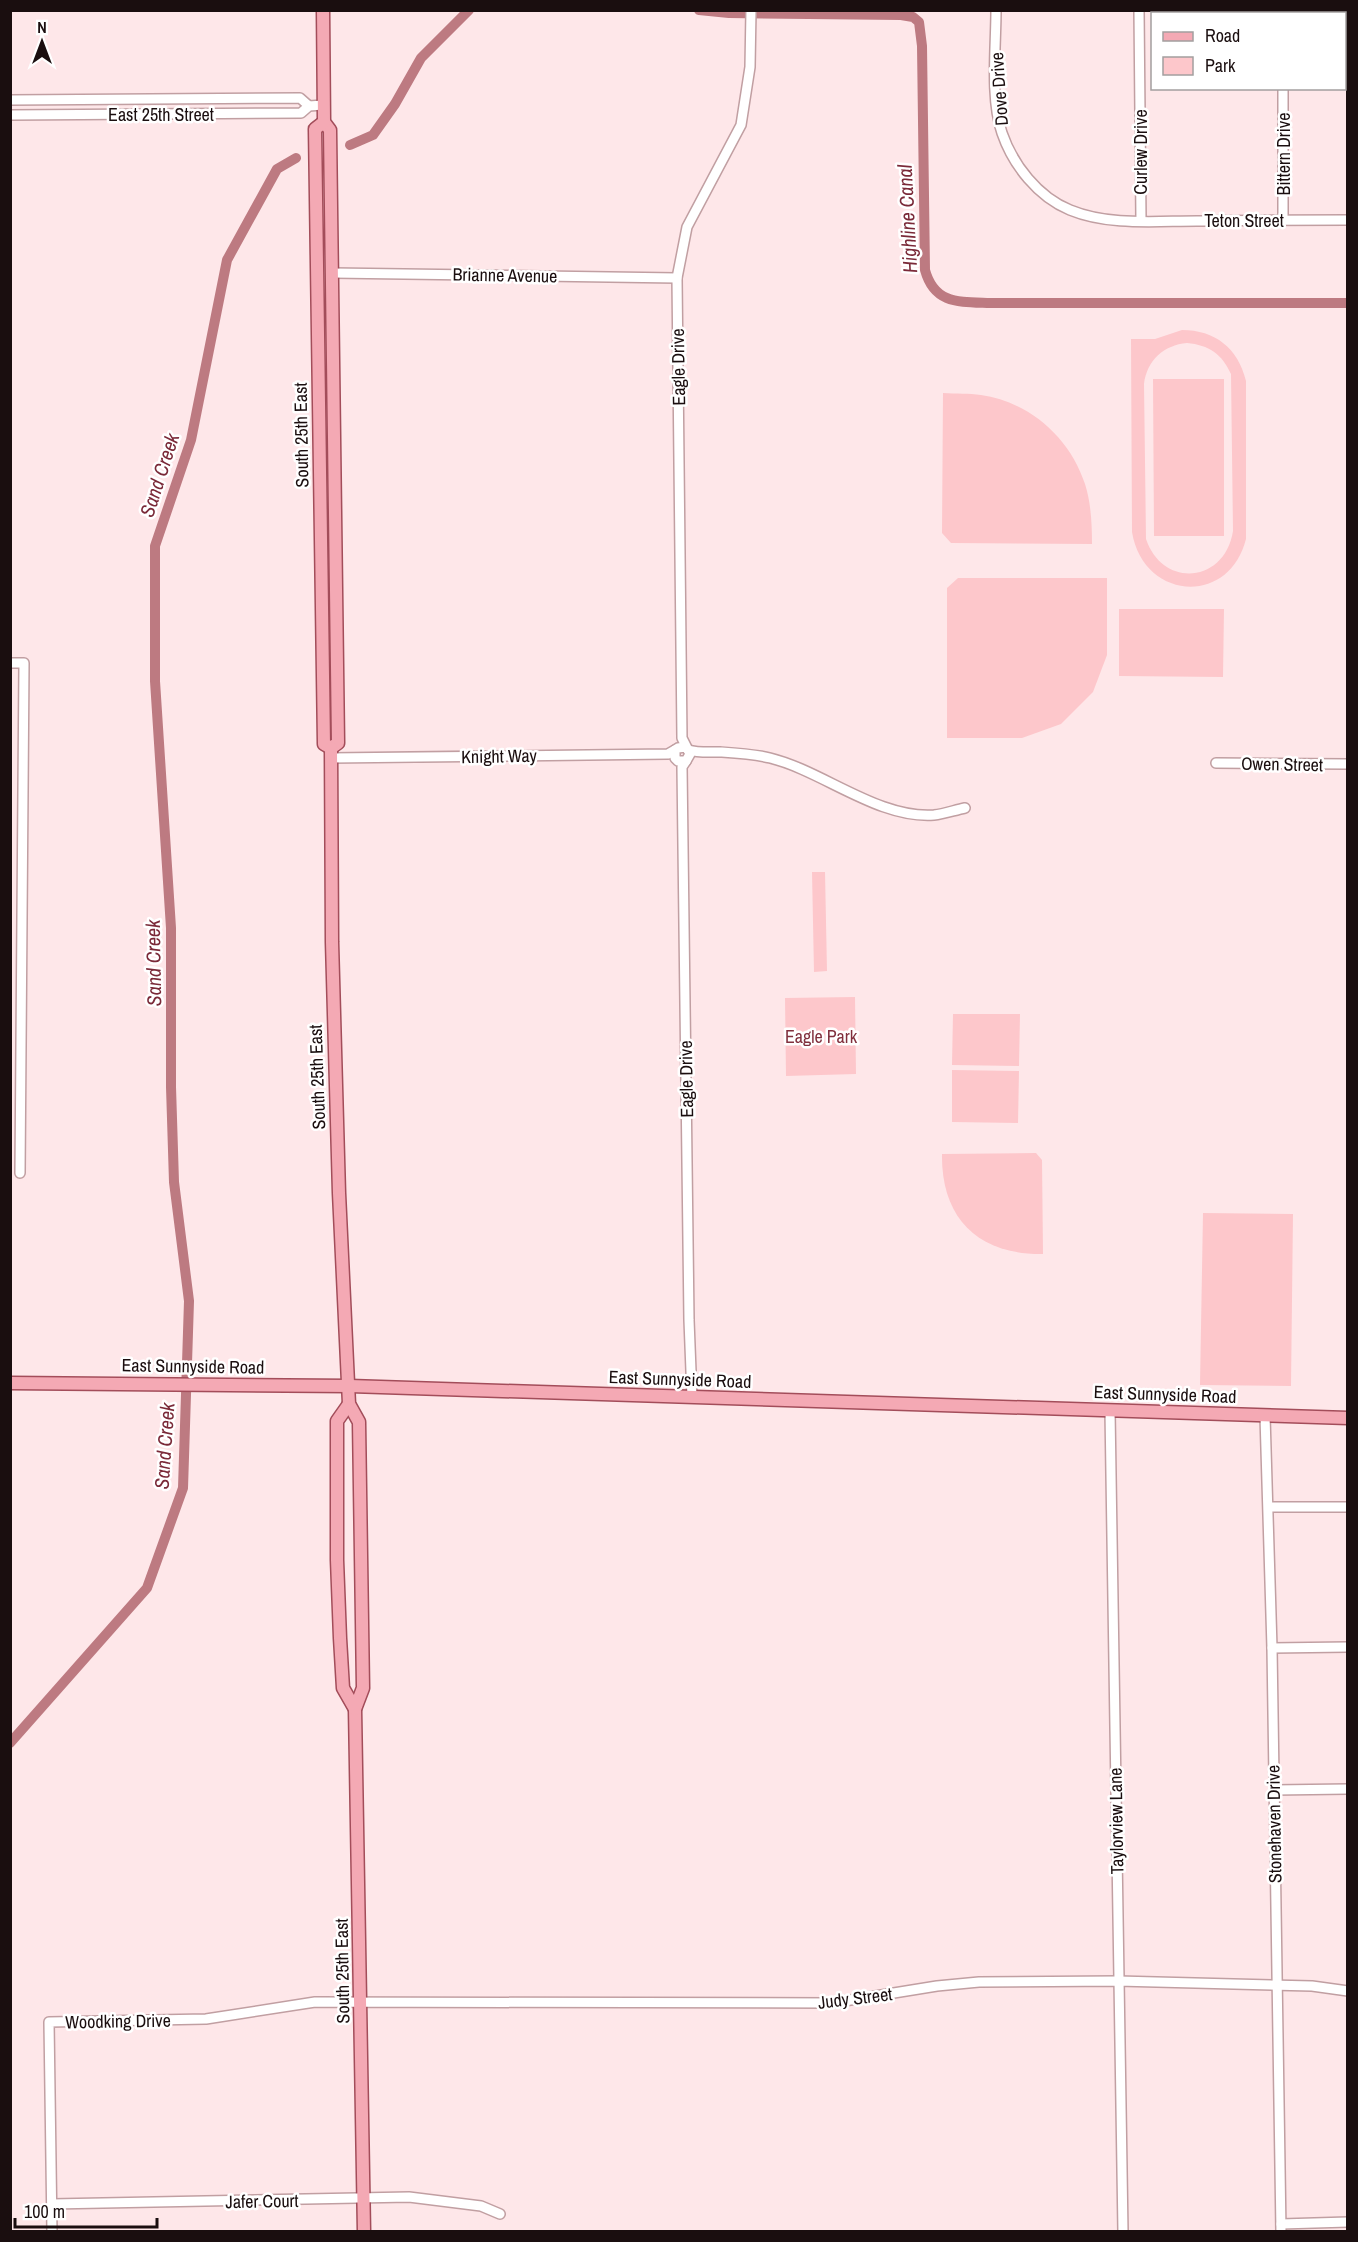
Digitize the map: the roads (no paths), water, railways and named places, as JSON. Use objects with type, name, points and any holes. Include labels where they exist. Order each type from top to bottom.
[{"type":"main road","name":"South 25th East","points":[[323,10],[323,105],[324,122],[330,130],[333,273],[338,743],[331,753],[332,942],[338,1169],[350,1386],[349,1404],[337,1421],[336,1560],[343,1688],[355,1709]]},
{"type":"main road","name":"South 25th East","points":[[324,122],[315,129],[316,314],[324,744],[331,753]]},
{"type":"main road","points":[[316,314],[325,317],[326,336],[334,351]]},
{"type":"main road","points":[[320,521],[335,521]]},
{"type":"main road","name":"East Sunnyside Road","points":[[10,1383],[350,1386],[1347,1418]]},
{"type":"main road","name":"South 25th East","points":[[349,1404],[359,1422],[360,1465],[363,1688],[355,1709],[364,2232]]},
{"type":"street","name":"Dove Drive","points":[[996,10],[998,116],[1013,159],[1024,175],[1047,196],[1067,209],[1103,219],[1141,221]]},
{"type":"street","name":"Curlew Drive","points":[[1139,10],[1141,221]]},
{"type":"street","name":"Eagle Drive","points":[[692,1397],[689,1320],[677,278],[687,227],[741,125],[750,67],[751,15]]},
{"type":"street","name":"Bittern Drive","points":[[1283,90],[1283,220]]},
{"type":"street","name":"East 25th Street","points":[[10,100],[300,98],[309,106]]},
{"type":"street","name":"East 25th Street","points":[[10,115],[301,113],[309,106],[323,105]]},
{"type":"street","name":"Teton Street","points":[[1141,221],[1347,220]]},
{"type":"street","name":"Brianne Avenue","points":[[333,273],[677,278]]},
{"type":"street","points":[[10,663],[24,663],[20,1173]]},
{"type":"street","name":"Knight Way","points":[[331,753],[682,755],[720,752],[771,759],[805,770],[877,804],[909,813],[935,815],[965,808]]},
{"type":"street","name":"Owen Street","points":[[1216,763],[1347,764]]},
{"type":"street","points":[[10,1014],[21,1014]]},
{"type":"street","name":"Taylorview Lane","points":[[1110,1411],[1123,2232]]},
{"type":"street","name":"Stonehaven Drive","points":[[1265,1416],[1272,1648],[1281,2228]]},
{"type":"street","points":[[1269,1508],[1347,1507]]},
{"type":"street","points":[[1272,1648],[1347,1647]]},
{"type":"street","points":[[1274,1790],[1347,1789]]},
{"type":"street","name":"Judy Street","points":[[360,2002],[832,2003],[937,1986],[979,1982],[1118,1981],[1312,1986],[1347,1991]]},
{"type":"street","name":"Woodking Drive","points":[[52,2232],[49,2022],[206,2019],[315,2002],[360,2002]]},
{"type":"street","name":"Jafer Court","points":[[52,2204],[409,2198],[481,2206],[500,2214]]},
{"type":"street","points":[[1281,2228],[1347,2222]]},
{"type":"waterway","name":"Sand Creek","points":[[350,145],[373,135],[395,104],[421,58],[469,10]]},
{"type":"waterway","name":"Highline Canal","points":[[699,10],[729,13],[901,15],[913,17],[919,22],[922,46],[925,270],[934,289],[941,295],[957,301],[987,303],[1348,303]]},
{"type":"waterway","name":"Sand Creek","points":[[10,1743],[147,1588],[183,1488],[189,1301],[174,1182],[171,1087],[171,928],[155,681],[155,546],[191,440],[227,260],[277,169],[296,158]]},
{"type":"park label","name":"Eagle Park","points":[[821,1036]]}]
